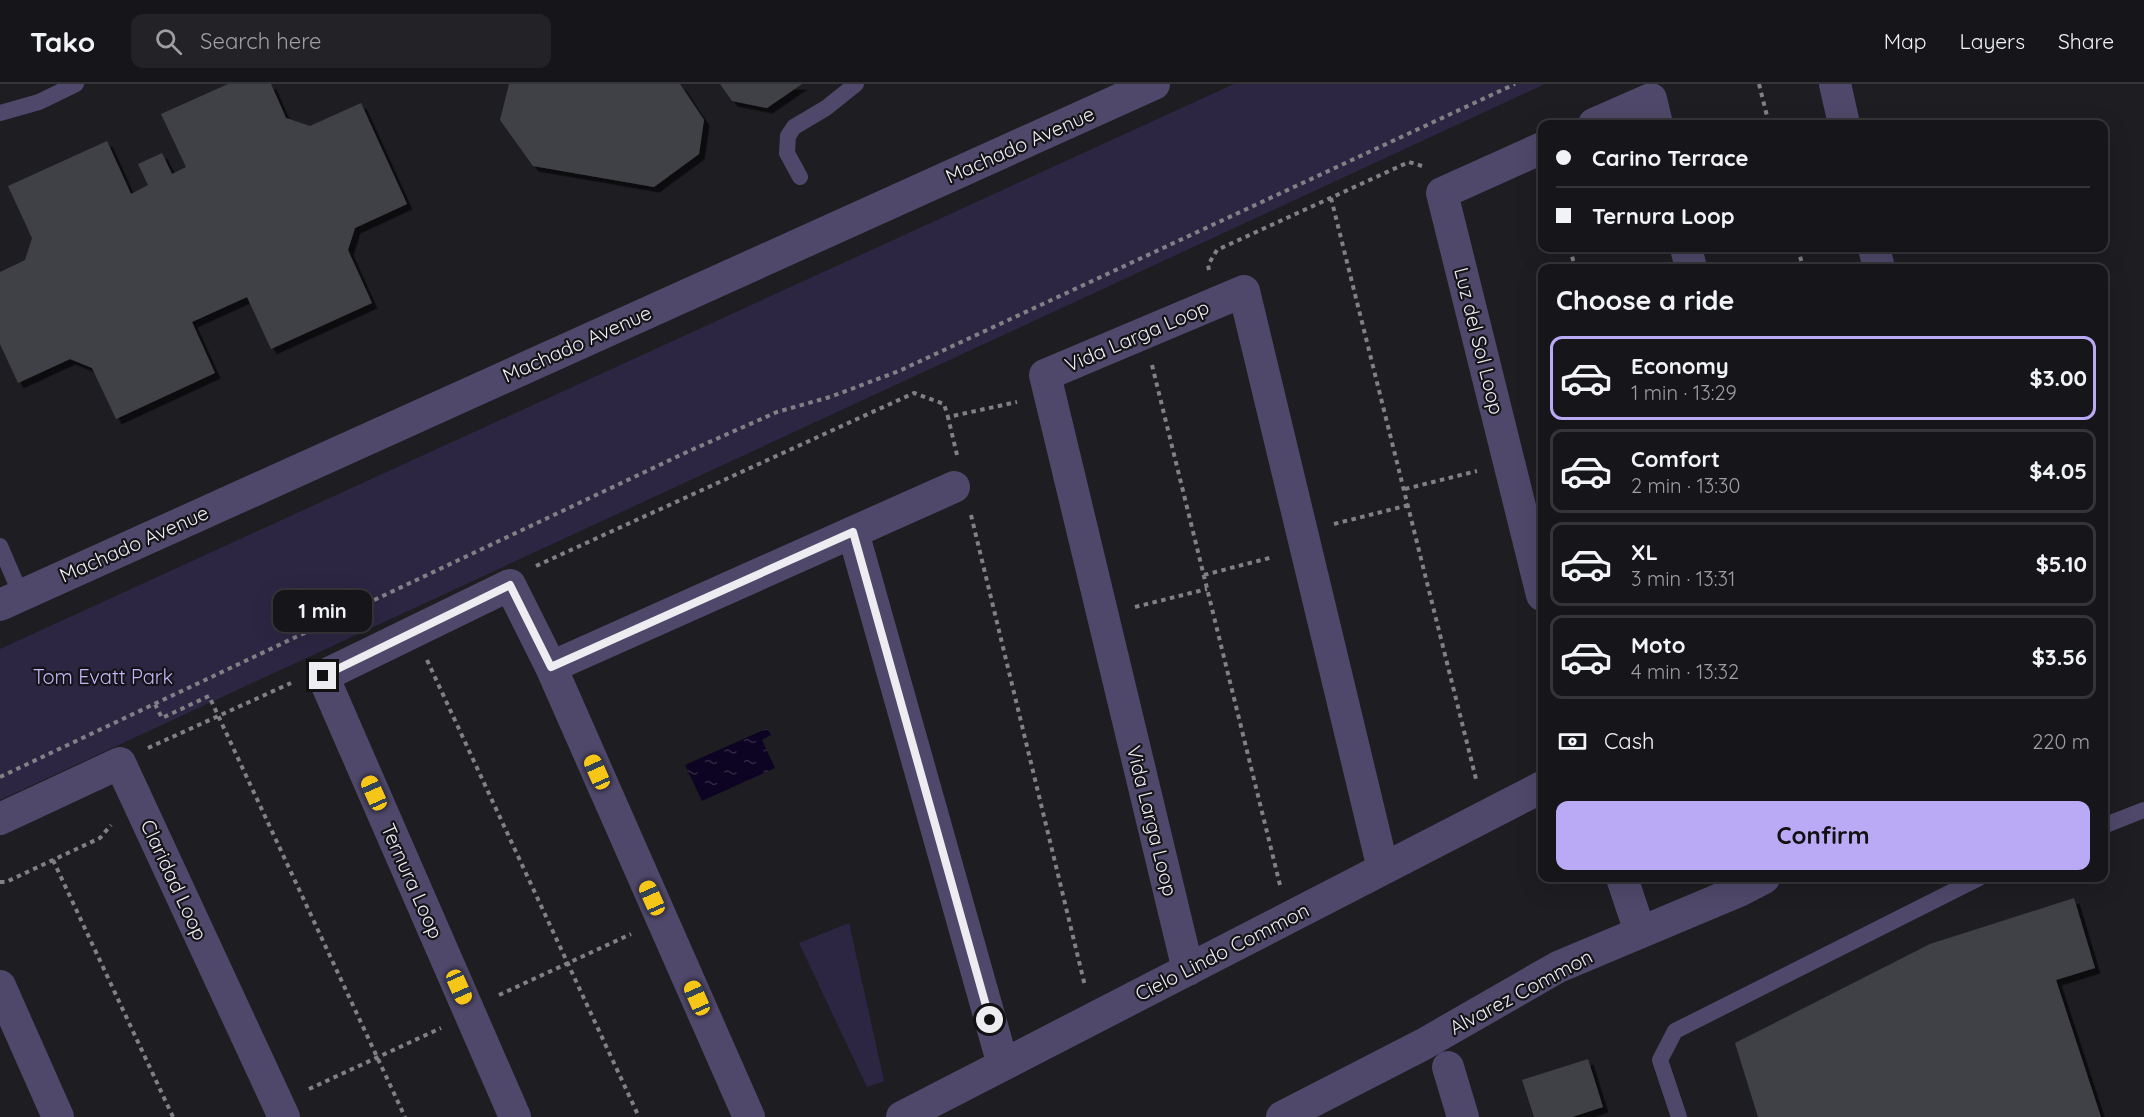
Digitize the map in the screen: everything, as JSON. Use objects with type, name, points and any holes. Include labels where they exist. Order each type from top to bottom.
[{"type":"street","name":"Machado Avenue","points":[[10,600],[1154,84]]},
{"type":"street","points":[[1834,84],[1843,120]]},
{"type":"street","points":[[1603,120],[1651,99],[1656,120]]},
{"type":"street","name":"Luz del Sol Loop","points":[[1538,150],[1442,193],[1538,579]]},
{"type":"street","name":"Vida Larga Loop","points":[[1188,970],[1045,375],[1244,291],[1383,869]]},
{"type":"street","points":[[551,667],[960,486]]},
{"type":"street","points":[[853,532],[1003,1065]]},
{"type":"street","points":[[327,685],[323,676],[510,585],[551,667],[749,1117]]},
{"type":"street","name":"Ternura Loop","points":[[327,685],[515,1117]]},
{"type":"street","name":"Claridad Loop","points":[[0,819],[120,763],[281,1110]]},
{"type":"street","name":"Cielo Lindo Common","points":[[902,1117],[1538,789]]},
{"type":"street","points":[[1623,882],[1640,932]]},
{"type":"street","name":"Alvarez Common","points":[[1282,1117],[1424,1044],[1558,967],[1756,882]]},
{"type":"street","points":[[0,986],[58,1117]]},
{"type":"street","points":[[1448,1067],[1463,1117]]},
{"type":"lane","points":[[0,113],[39,102],[76,84]]},
{"type":"lane","points":[[800,177],[787,153],[788,136],[794,128],[826,108],[856,84]]},
{"type":"lane","points":[[0,546],[10,600]]},
{"type":"lane","points":[[2108,824],[2144,810]]},
{"type":"lane","points":[[1679,1117],[1660,1060],[1675,1030],[1971,882]]},
{"type":"path","points":[[0,777],[687,453],[777,412],[830,397],[899,371],[1515,84]]},
{"type":"path","points":[[1759,84],[1768,120]]},
{"type":"path","points":[[1211,304],[1208,265],[1217,250],[1409,162],[1469,181]]},
{"type":"path","points":[[1331,198],[1486,816]]},
{"type":"path","points":[[1145,333],[1288,918]]},
{"type":"path","points":[[510,585],[527,570],[914,393],[944,404],[960,486],[1093,1019]]},
{"type":"path","points":[[948,417],[1050,394]]},
{"type":"path","points":[[1405,489],[1509,462]]},
{"type":"path","points":[[1204,575],[1408,505]]},
{"type":"path","points":[[1102,615],[1207,589]]},
{"type":"path","points":[[414,632],[639,1117]]},
{"type":"path","points":[[0,882],[6,882],[100,838],[131,789],[144,750],[299,679],[327,685]]},
{"type":"path","points":[[155,704],[162,718],[209,696],[405,1117]]},
{"type":"path","points":[[53,860],[173,1117]]},
{"type":"path","points":[[281,1110],[377,1058],[662,919]]},
{"type":"green space","name":"Tom Evatt Park","points":[[1234,84],[1545,84],[0,800],[0,649]]},
{"type":"green space","points":[[849,923],[884,1081],[867,1087],[799,943]]},
{"type":"water","points":[[768,728],[771,735],[762,740],[775,768],[702,801],[685,765]]},
{"type":"building","points":[[228,84],[271,84],[286,118],[310,126],[361,103],[407,204],[355,228],[348,250],[372,303],[271,349],[247,297],[192,322],[215,373],[116,419],[92,368],[70,359],[18,383],[0,344],[0,272],[25,260],[32,238],[8,186],[107,141],[131,194],[148,185],[138,164],[162,153],[172,174],[186,167],[161,114]]},
{"type":"building","points":[[509,84],[680,84],[704,120],[699,154],[654,187],[533,166],[500,120]]},
{"type":"building","points":[[720,84],[802,84],[767,108],[732,101]]},
{"type":"building","points":[[2074,898],[2095,968],[2056,980],[2101,1117],[1758,1117],[1735,1043],[1930,944]]},
{"type":"building","points":[[1588,1059],[1603,1107],[1572,1117],[1534,1117],[1522,1080]]},
{"type":"route","points":[[323,676],[510,585],[551,667],[853,532],[990,1020]]}]
